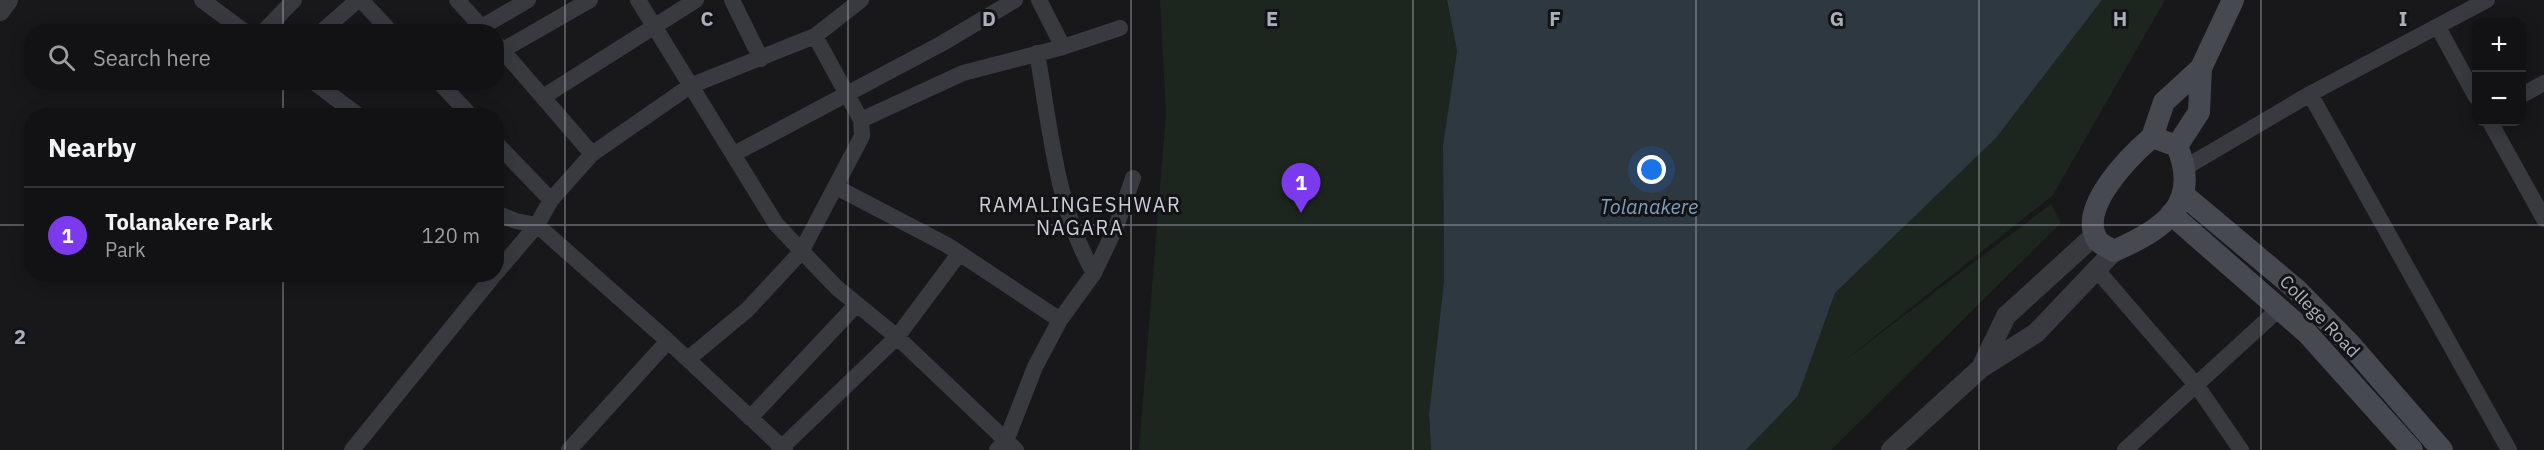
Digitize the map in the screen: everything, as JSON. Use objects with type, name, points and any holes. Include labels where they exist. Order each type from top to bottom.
[{"type":"main road","points":[[2177,146],[2199,112],[2202,68],[2233,0]]},
{"type":"main road","points":[[2152,137],[2177,146],[2186,167],[2185,196],[2171,214],[2146,237],[2114,251],[2099,242],[2092,225],[2109,181],[2129,156],[2152,137],[2164,102],[2202,68]]},
{"type":"main road","name":"College Road","points":[[2185,196],[2297,290],[2349,343],[2442,450]]},
{"type":"main road","name":"College Road","points":[[2171,214],[2307,333],[2412,450]]},
{"type":"street","points":[[0,10],[8,0]]},
{"type":"street","points":[[271,24],[294,0]]},
{"type":"street","points":[[331,24],[360,0],[383,24]]},
{"type":"street","points":[[457,0],[479,24]]},
{"type":"street","points":[[492,24],[528,0]]},
{"type":"street","points":[[504,44],[590,0]]},
{"type":"street","points":[[638,0],[776,224],[801,252],[857,304],[897,337],[1006,447],[1035,367],[1060,320],[1094,273],[1116,227],[1132,178]]},
{"type":"street","points":[[543,97],[696,0]]},
{"type":"street","points":[[732,0],[761,59]]},
{"type":"street","points":[[504,264],[537,225],[551,200],[592,154],[690,86],[815,36],[861,0]]},
{"type":"street","points":[[734,154],[848,95],[1015,0]]},
{"type":"street","points":[[1039,0],[1063,47]]},
{"type":"street","points":[[2186,167],[2310,93],[2487,0]]},
{"type":"street","points":[[210,2],[236,24]]},
{"type":"street","points":[[2438,27],[2472,90]]},
{"type":"street","points":[[861,120],[963,72],[1063,47],[1120,28]]},
{"type":"street","points":[[688,359],[747,310],[801,252],[862,136],[861,120],[815,36]]},
{"type":"street","points":[[504,51],[592,154]]},
{"type":"street","points":[[1037,53],[1061,184],[1080,249],[1094,273]]},
{"type":"street","points":[[2526,93],[2544,83]]},
{"type":"street","points":[[325,90],[348,108]]},
{"type":"street","points":[[447,90],[463,108]]},
{"type":"street","points":[[2310,93],[2509,450]]},
{"type":"street","points":[[2493,126],[2539,198],[2544,219]]},
{"type":"street","points":[[504,151],[551,200]]},
{"type":"street","points":[[836,187],[959,254],[1060,320]]},
{"type":"street","points":[[504,216],[537,225],[688,359],[782,449],[897,337],[959,254]]},
{"type":"street","points":[[1981,368],[2006,316],[2096,234]]},
{"type":"street","points":[[1891,450],[1981,368],[2036,333],[2114,251]]},
{"type":"street","points":[[2096,270],[2197,386],[2241,450]]},
{"type":"street","points":[[352,450],[489,282]]},
{"type":"street","points":[[750,418],[857,304]]},
{"type":"street","points":[[2125,450],[2280,308]]},
{"type":"street","points":[[569,450],[668,341]]},
{"type":"shaded area","points":[[1160,0],[1447,0],[1457,51],[1443,145],[1444,281],[1429,414],[1431,450],[1139,450],[1166,113]]},
{"type":"shaded area","points":[[2102,0],[2165,0],[2053,195],[1840,364],[2051,204],[2061,223],[1831,450],[1746,450],[1798,396],[1835,293],[1996,138]]},
{"type":"water","name":"Tolanakere","points":[[1447,0],[2102,0],[1996,138],[1835,293],[1798,396],[1746,450],[1431,450],[1429,414],[1444,281],[1443,145],[1457,51]]},
{"type":"place","name":"Tolanakere Park","points":[[1301,213]]},
{"type":"district","name":"RAMALINGESHWAR NAGARA","points":[[1080,216]]}]
